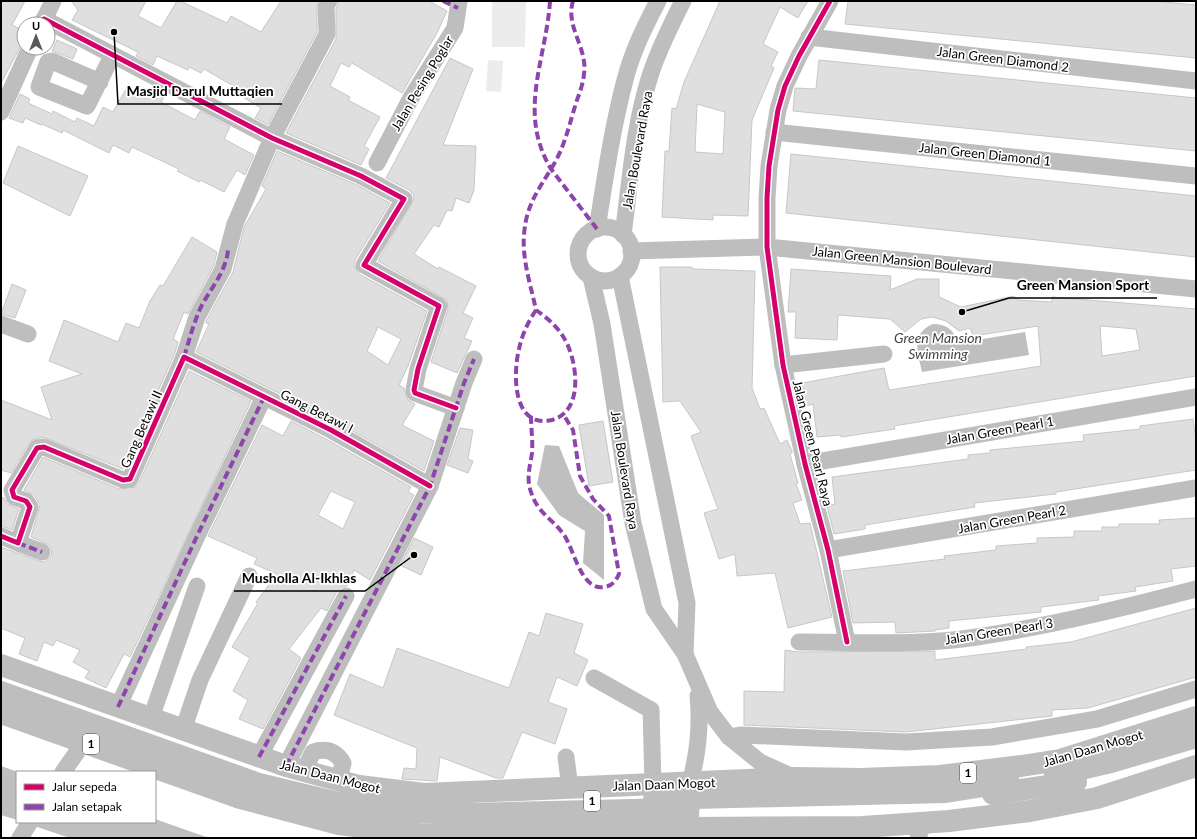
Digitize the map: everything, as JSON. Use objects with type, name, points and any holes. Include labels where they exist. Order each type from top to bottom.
[{"type":"highway","name":"Jalan Daan Mogot","points":[[1,665],[295,769],[359,786],[424,794],[795,778],[861,779],[940,776],[1060,760],[1196,717]]},
{"type":"highway","name":"Jalan Daan Mogot","points":[[1,678],[264,774],[347,792],[389,799],[432,803],[946,792],[1072,772],[1196,737]]},
{"type":"highway","name":"Jalan Daan Mogot","points":[[1,692],[258,784],[338,803],[400,812],[532,814],[947,801],[1070,783],[1196,747]]},
{"type":"highway","name":"1","points":[[1,713],[236,797],[339,824],[425,835],[688,835],[725,827],[862,833],[920,830],[1070,803],[1126,789],[1196,766]]},
{"type":"highway","points":[[1060,760],[1051,772],[1050,786],[1052,792],[1056,796],[1070,803]]},
{"type":"highway","points":[[1021,766],[1032,773],[1039,786],[1038,801],[1030,811]]},
{"type":"highway","points":[[690,783],[708,812],[725,827]]},
{"type":"main road","points":[[688,835],[690,783]]},
{"type":"street","points":[[46,16],[53,1]]},
{"type":"street","points":[[188,359],[197,317],[223,269],[235,224],[272,138],[327,34],[326,6],[329,1]]},
{"type":"street","name":"Jalan Boulevard Raya","points":[[596,229],[625,78],[642,31],[658,1]]},
{"type":"street","name":"Jalan Boulevard Raya","points":[[623,235],[639,121],[650,76],[670,26],[684,1]]},
{"type":"street","name":"Jalan Green Pearl Raya","points":[[830,1],[809,37],[785,86],[774,132],[767,198],[767,247],[783,364],[805,464],[828,550],[848,642]]},
{"type":"street","name":"Jalan Pesing Poglar","points":[[377,162],[412,96],[455,28],[453,3]]},
{"type":"street","points":[[56,28],[272,138],[361,176],[404,199],[364,265],[439,306],[418,369],[414,390],[415,393],[456,408]]},
{"type":"street","name":"Jalan Green Diamond 2","points":[[809,37],[1196,82]]},
{"type":"street","points":[[1,112],[26,56]]},
{"type":"street","points":[[100,82],[112,56]]},
{"type":"street","name":"Jalan Green Diamond 1","points":[[774,132],[1196,176]]},
{"type":"street","points":[[596,229],[612,229],[623,235],[629,242],[631,251],[629,265],[620,276],[606,281],[591,277],[584,271],[580,263],[579,249],[585,237],[596,229]]},
{"type":"street","name":"Jalan Green Mansion Boulevard","points":[[631,251],[767,247],[1196,289]]},
{"type":"street","name":"Jalan Boulevard Raya","points":[[620,276],[687,603],[685,654]]},
{"type":"street","name":"Jalan Boulevard Raya","points":[[591,277],[602,324],[633,522],[654,609],[685,654],[710,712],[729,737],[760,762],[795,778]]},
{"type":"street","points":[[1,324],[28,334]]},
{"type":"street","points":[[783,364],[884,354]]},
{"type":"street","name":"Gang Betawi I","points":[[188,359],[331,430],[430,486]]},
{"type":"street","name":"Gang Betawi II","points":[[18,543],[30,507],[26,501],[14,497],[12,490],[38,448],[44,447],[123,480],[130,479],[188,359]]},
{"type":"street","points":[[295,769],[430,486],[474,359]]},
{"type":"street","points":[[114,706],[264,397]]},
{"type":"street","name":"Jalan Green Pearl 1","points":[[805,464],[1196,397]]},
{"type":"street","name":"Jalan Green Pearl 2","points":[[828,550],[1196,488]]},
{"type":"street","points":[[1,536],[42,552]]},
{"type":"street","points":[[183,730],[200,680],[249,576]]},
{"type":"street","points":[[150,718],[197,586]]},
{"type":"street","name":"Jalan Green Pearl 3","points":[[799,642],[904,643],[976,637],[1084,618],[1196,589]]},
{"type":"street","points":[[259,757],[346,596]]},
{"type":"street","points":[[114,706],[129,658]]},
{"type":"street","points":[[594,678],[651,710],[653,784]]},
{"type":"street","name":"Jalan Boulevard Raya","points":[[690,783],[697,757],[700,716],[697,684]]},
{"type":"street","points":[[729,737],[742,735],[906,742],[992,737],[1097,719],[1196,689]]},
{"type":"street","points":[[64,771],[84,742]]},
{"type":"street","points":[[1126,789],[1157,770],[1196,756]]},
{"type":"street","points":[[566,757],[570,788]]},
{"type":"street","points":[[20,838],[29,823]]},
{"type":"shaded area","points":[[492,1],[526,1],[525,47],[492,47]]},
{"type":"shaded area","points":[[488,60],[503,61],[501,92],[486,91]]},
{"type":"water","name":"Green Mansion Swimming","points":[[933,324],[942,325],[952,331],[958,343],[1025,332],[1029,355],[922,372],[917,344],[918,338],[926,328]]},
{"type":"water","points":[[545,445],[559,446],[578,493],[604,515],[604,580],[583,563],[585,531],[559,515],[537,484]]},
{"type":"water","points":[[1,766],[16,771],[16,820],[1,815]]},
{"type":"water","points":[[156,819],[209,838],[70,838],[25,823],[156,823]]},
{"type":"building","points":[[1,1],[25,1],[12,25],[16,27],[16,55],[1,83]]},
{"type":"building","points":[[71,1],[146,1],[138,16],[161,28],[177,1],[180,1],[227,23],[231,16],[261,32],[281,1],[317,1],[317,32],[268,125],[255,118],[261,108],[233,91],[235,87],[204,69],[201,73],[189,67],[188,70],[157,56],[153,65],[136,56],[138,52],[72,20],[78,10]]},
{"type":"building","points":[[339,1],[429,1],[447,11],[437,33],[402,93],[352,63],[349,67],[341,63],[330,86],[350,97],[348,100],[380,117],[364,146],[369,149],[361,165],[286,133],[336,39],[336,9]]},
{"type":"building","points":[[720,1],[808,1],[798,18],[780,7],[763,44],[778,52],[771,66],[774,68],[752,120],[748,216],[713,215],[713,220],[662,217],[665,151],[669,151],[672,108],[676,109],[684,82]],"holes":[[[697,104],[725,112],[723,154],[695,152]]]},
{"type":"building","points":[[848,1],[1154,1],[1196,5],[1196,58],[845,24]]},
{"type":"building","points":[[57,40],[77,49],[73,59],[56,53]]},
{"type":"building","points":[[450,58],[473,69],[443,145],[476,146],[474,190],[469,203],[456,198],[452,211],[447,210],[439,227],[434,225],[414,254],[438,269],[439,267],[476,286],[463,313],[473,318],[464,338],[472,341],[457,373],[431,362],[448,309],[447,300],[378,261],[414,199],[413,194],[409,190],[386,178]]},
{"type":"building","points":[[819,60],[1196,98],[1196,151],[793,111],[795,88],[816,89]]},
{"type":"building","points":[[155,88],[166,94],[161,102],[195,120],[200,111],[230,127],[224,139],[254,155],[245,175],[237,170],[224,192],[200,180],[199,182],[177,171],[179,169],[132,147],[129,153],[113,145],[109,153],[63,130],[62,133],[25,118],[23,123],[9,118],[20,94],[30,99],[28,103],[52,114],[53,111],[75,122],[77,118],[94,126],[103,107],[113,112],[126,89],[145,99],[146,97],[149,98]]},
{"type":"building","points":[[18,146],[88,176],[70,216],[3,183]]},
{"type":"building","points":[[277,151],[357,185],[390,203],[355,260],[354,265],[359,274],[427,311],[408,366],[399,385],[404,388],[408,400],[415,404],[402,425],[434,441],[424,471],[335,421],[196,352],[209,324],[206,323],[206,321],[233,272],[244,227],[266,189],[262,186]],"holes":[[[378,327],[401,339],[388,365],[367,351]]]},
{"type":"building","points":[[791,154],[1196,196],[1196,257],[786,213]]},
{"type":"building","points":[[192,237],[217,252],[214,265],[188,314],[184,312],[173,339],[178,342],[175,353],[123,469],[43,437],[32,440],[29,443],[11,473],[1,470],[1,400],[52,420],[41,387],[82,374],[49,361],[64,320],[118,342],[126,323],[139,328],[150,301],[160,285],[163,286]]},
{"type":"building","points":[[660,267],[692,267],[693,269],[755,271],[752,388],[760,409],[764,408],[780,444],[787,440],[792,451],[790,454],[798,483],[796,484],[802,500],[793,503],[800,524],[810,523],[832,617],[788,628],[775,573],[737,576],[735,554],[719,559],[704,513],[718,509],[691,436],[701,432],[680,401],[663,402]]},
{"type":"building","points":[[791,269],[891,276],[890,290],[917,279],[939,279],[939,297],[961,307],[1014,296],[1017,300],[1052,302],[1052,297],[1196,309],[1196,376],[894,426],[895,429],[841,437],[841,435],[817,437],[813,404],[806,406],[802,383],[884,368],[889,390],[1041,366],[1038,326],[973,336],[970,328],[959,331],[946,321],[932,317],[921,319],[905,332],[890,319],[838,315],[837,340],[795,338],[796,312],[788,312]],"holes":[[[1100,326],[1136,329],[1140,350],[1102,356]]]},
{"type":"building","points":[[12,284],[26,290],[15,318],[1,314]]},
{"type":"building","points":[[189,371],[251,401],[130,657],[124,654],[106,688],[85,678],[89,671],[73,662],[80,650],[56,640],[53,646],[44,642],[37,661],[19,654],[25,638],[1,628],[1,547],[44,562],[51,556],[52,551],[49,545],[31,537],[40,505],[34,495],[24,490],[43,457],[119,489],[136,487]]},
{"type":"building","points":[[1193,419],[1196,441],[1196,470],[1056,492],[1056,494],[974,503],[975,507],[865,525],[865,529],[834,534],[827,506],[835,504],[832,477],[968,459],[968,455],[990,453],[990,450],[1084,441],[1083,435],[1140,429],[1140,426]]},
{"type":"building","points":[[291,421],[411,487],[408,492],[414,495],[370,580],[354,570],[347,586],[341,587],[337,591],[327,611],[321,608],[289,649],[301,658],[263,729],[239,719],[248,700],[233,691],[250,658],[232,647],[258,603],[256,602],[277,574],[254,564],[257,558],[208,536],[262,425],[283,436]],"holes":[[[331,491],[355,502],[343,529],[318,515]]]},
{"type":"building","points":[[603,421],[613,482],[589,486],[579,425]]},
{"type":"building","points":[[460,428],[473,430],[468,459],[473,461],[468,473],[447,465]]},
{"type":"building","points":[[1,497],[4,498],[7,504],[19,509],[12,530],[1,526]]},
{"type":"building","points":[[1196,518],[1196,566],[1171,569],[1173,581],[1135,587],[1136,591],[1098,596],[1099,600],[1041,607],[1041,612],[949,621],[949,628],[935,631],[896,633],[895,622],[853,623],[843,571],[945,559],[944,556],[996,550],[996,546],[1037,543],[1037,538],[1074,537],[1074,531],[1102,531],[1102,527],[1119,527],[1119,524],[1160,524],[1159,520]]},
{"type":"building","points":[[414,538],[433,547],[421,575],[400,565]]},
{"type":"building","points":[[1196,608],[1196,677],[1088,708],[1052,710],[1052,716],[906,732],[744,725],[744,691],[784,692],[785,650],[799,652],[935,651],[935,660],[1071,642]]},
{"type":"building","points":[[546,613],[583,624],[574,653],[588,660],[577,686],[557,677],[548,702],[567,709],[555,744],[522,732],[503,778],[496,778],[440,757],[437,781],[402,779],[404,768],[416,769],[417,748],[334,715],[350,674],[383,688],[397,648],[509,688],[529,632],[539,636]]},
{"type":"marked path","points":[[443,1],[458,8]]},
{"type":"marked path","points":[[550,1],[548,23],[536,86],[536,127],[541,148],[551,169],[597,229]]},
{"type":"marked path","points":[[536,310],[530,319],[520,344],[517,359],[516,384],[518,397],[522,408],[529,416],[539,421],[552,420],[563,415],[570,406],[574,396],[575,371],[569,347],[564,338],[552,322],[536,310],[524,254],[524,235],[530,207],[537,192],[556,161],[566,137],[583,82],[583,55],[572,20],[571,11],[573,1]]},
{"type":"marked path","points":[[184,357],[200,309],[221,274],[227,258],[228,250]]},
{"type":"marked path","points":[[286,766],[430,486],[464,383],[474,359]]},
{"type":"marked path","points":[[118,707],[197,536],[264,397]]},
{"type":"marked path","points":[[531,416],[532,453],[529,477],[531,492],[537,506],[564,535],[579,568],[589,583],[596,586],[609,586],[617,579],[619,574],[609,516],[593,499],[580,476],[573,430],[563,414]]},
{"type":"marked path","points":[[18,543],[42,552]]},
{"type":"marked path","points":[[259,757],[346,596]]},
{"type":"cycle path","points":[[830,1],[799,56],[785,86],[778,110],[769,166],[767,198],[767,247],[783,365],[805,464],[828,550],[847,642]]},
{"type":"cycle path","points":[[56,25],[272,138],[361,176],[404,199],[364,265],[439,306],[418,369],[414,390],[415,393],[456,408]]},
{"type":"cycle path","points":[[1,536],[18,543],[30,507],[26,501],[14,497],[12,490],[37,448],[44,447],[123,480],[130,479],[184,357],[331,430],[430,486]]},
{"type":"place","name":"Masjid Darul Muttaqien","points":[[114,32]]},
{"type":"place","name":"Green Mansion Sport","points":[[962,312]]},
{"type":"place","name":"Musholla Al-Ikhlas","points":[[414,555]]}]
